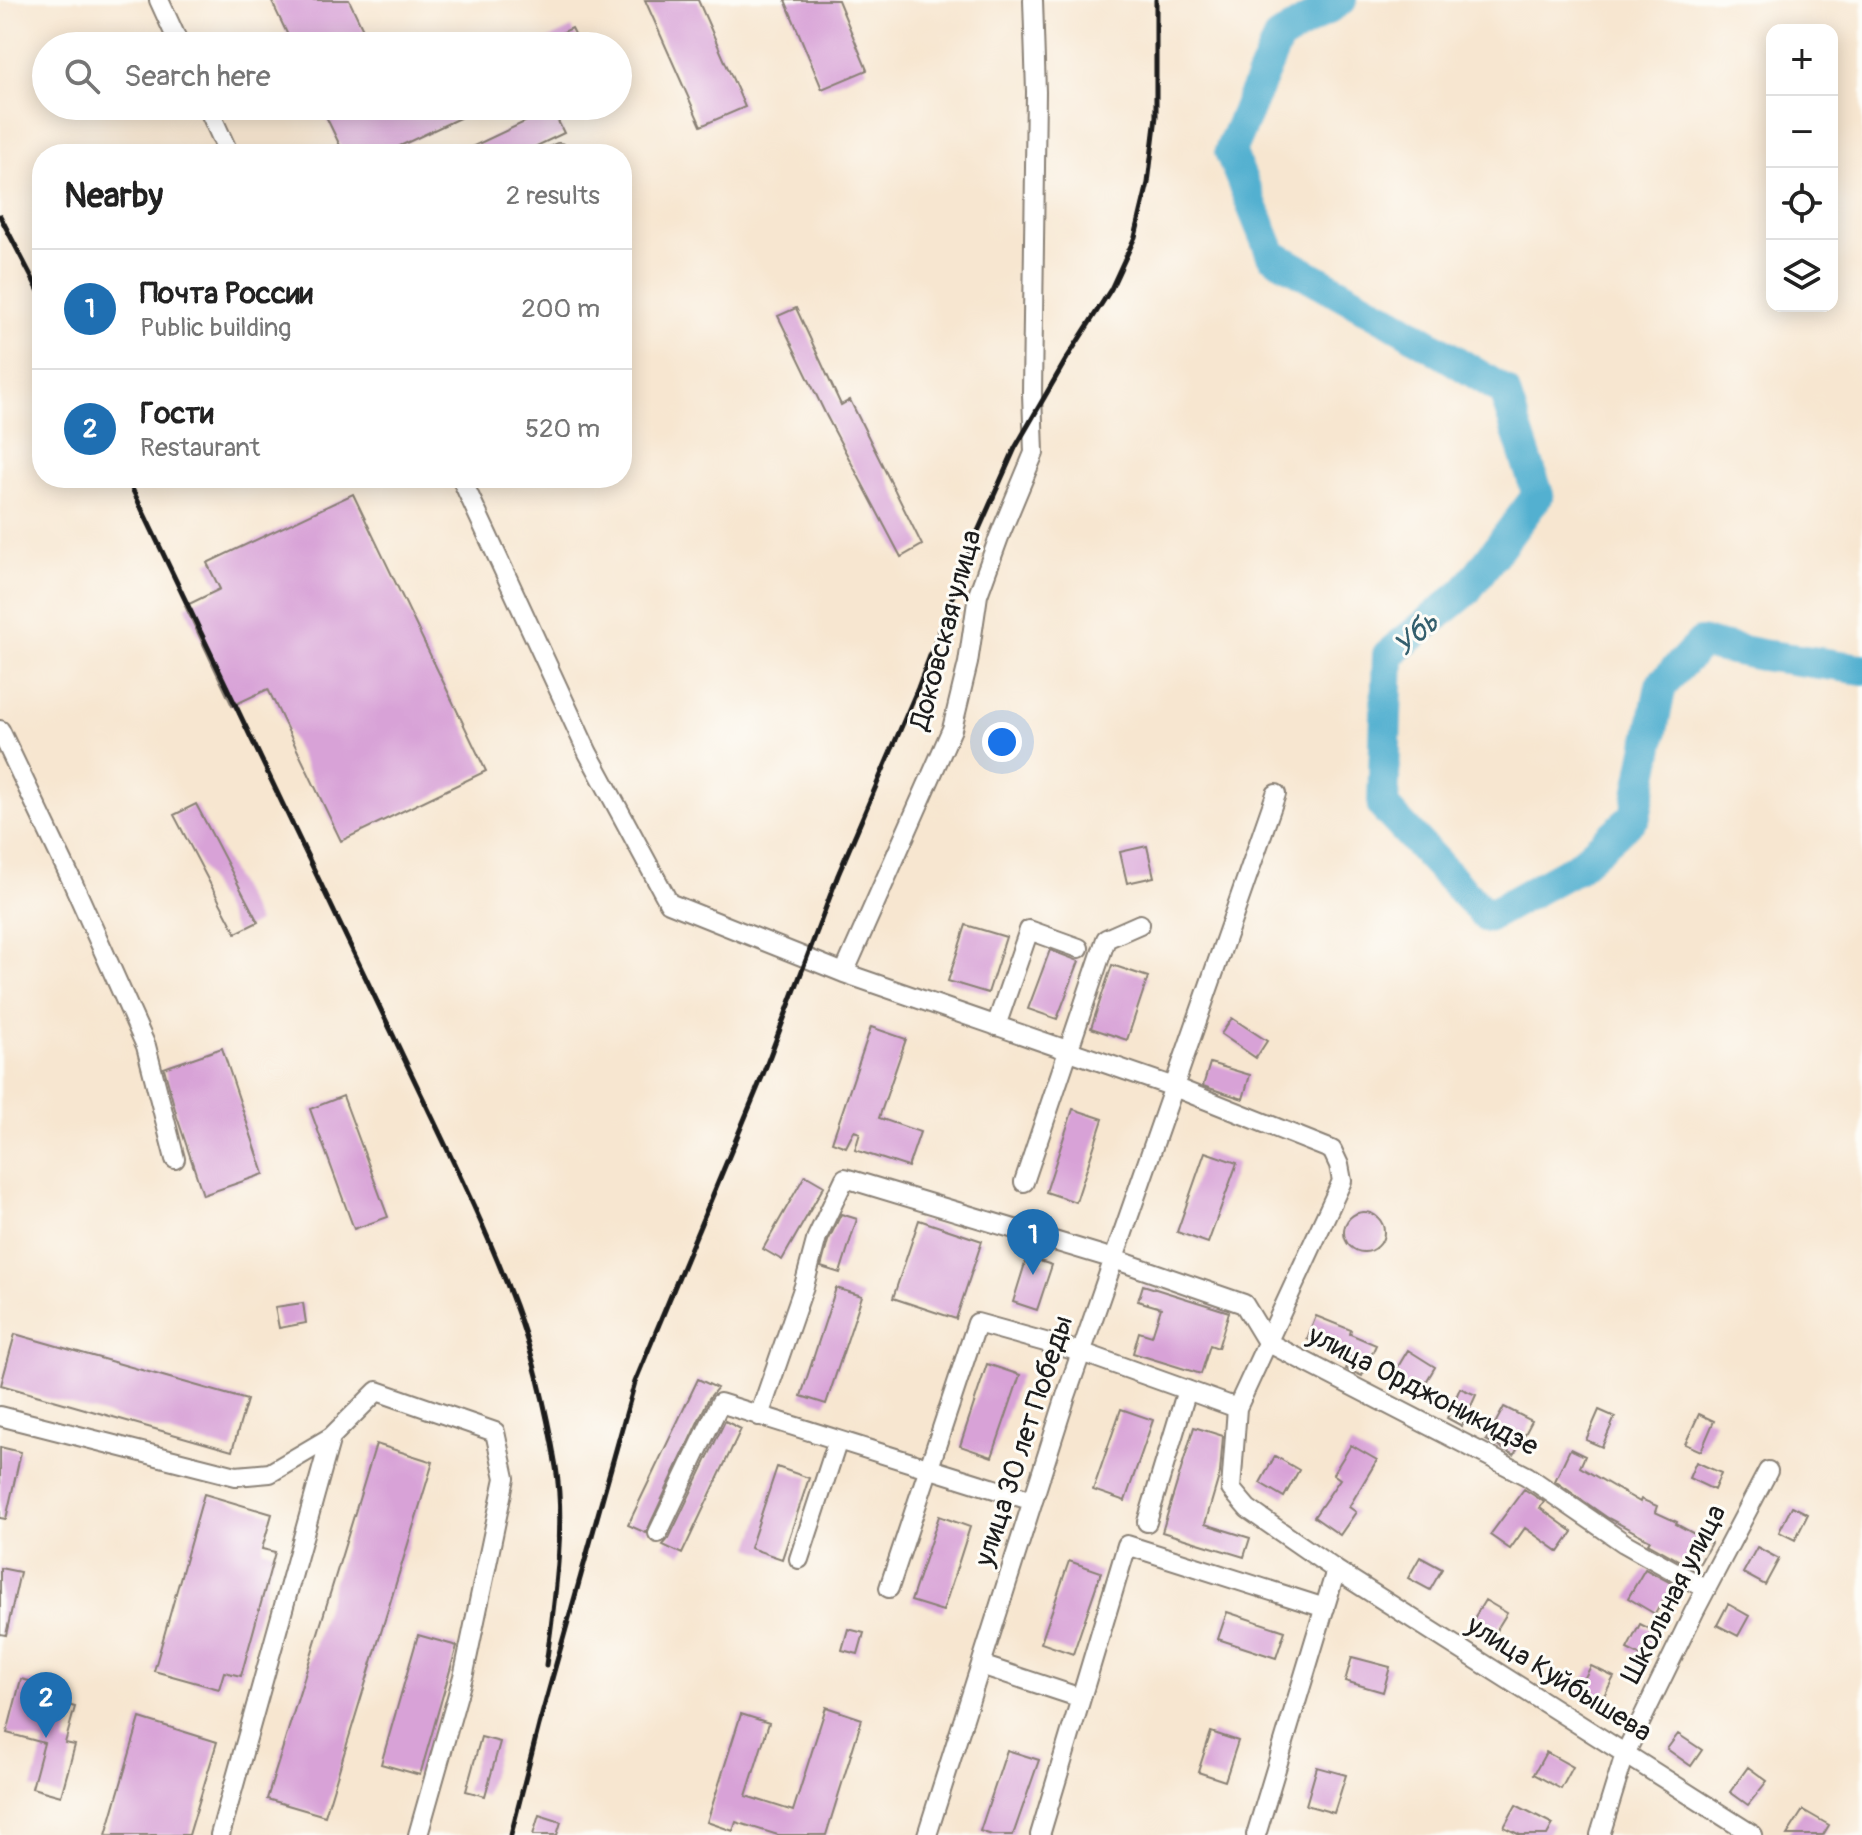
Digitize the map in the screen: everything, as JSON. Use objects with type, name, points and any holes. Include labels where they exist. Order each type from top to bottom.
[{"type":"street","points":[[159,0],[174,32]]},
{"type":"street","name":"Доковская улица","points":[[844,973],[952,729],[968,663],[978,595],[1034,453],[1036,92],[1033,0]]},
{"type":"street","points":[[213,120],[224,144]]},
{"type":"street","points":[[466,488],[588,753],[669,903],[844,973],[1174,1087],[1332,1150],[1339,1165],[1342,1181],[1237,1408],[1081,1352],[977,1323],[889,1588]]},
{"type":"street","points":[[0,730],[146,1046],[175,1159]]},
{"type":"street","name":"улица 30 лет Победы","points":[[927,1835],[1081,1352],[1276,794]]},
{"type":"street","points":[[1024,1182],[1106,939],[1140,924]]},
{"type":"street","points":[[996,1026],[1029,930],[1079,948]]},
{"type":"street","name":"улица Орджоникидзе","points":[[759,1416],[804,1286],[817,1237],[845,1178],[1114,1259],[1244,1304],[1267,1342],[1527,1476],[1624,1543],[1706,1589]]},
{"type":"street","points":[[1147,1522],[1187,1390]]},
{"type":"street","points":[[0,1416],[236,1476],[270,1473],[331,1437],[377,1391],[495,1432],[505,1478],[464,1673],[418,1835]]},
{"type":"street","points":[[658,1533],[720,1403],[1033,1501]]},
{"type":"street","name":"улица Куйбышева","points":[[1237,1408],[1231,1489],[1248,1509],[1336,1570],[1753,1835]]},
{"type":"street","points":[[220,1835],[331,1437]]},
{"type":"street","points":[[799,1559],[838,1440]]},
{"type":"street","name":"Школьная улица","points":[[1600,1835],[1625,1754],[1768,1471]]},
{"type":"street","points":[[1040,1835],[1127,1545],[1325,1608]]},
{"type":"street","points":[[1256,1835],[1336,1570]]},
{"type":"street","points":[[981,1665],[1081,1698]]},
{"type":"building","points":[[271,0],[349,0],[364,32],[286,32]]},
{"type":"building","points":[[645,0],[698,0],[745,107],[701,126]]},
{"type":"building","points":[[785,0],[838,0],[867,70],[822,89]]},
{"type":"building","points":[[328,120],[455,120],[404,144],[339,144]]},
{"type":"building","points":[[529,120],[558,120],[564,133],[541,144],[478,144]]},
{"type":"building","points":[[796,308],[841,405],[850,400],[922,545],[901,557],[778,316]]},
{"type":"building","points":[[353,494],[486,771],[341,841],[268,689],[232,706],[185,606],[220,589],[207,563]]},
{"type":"building","points":[[196,804],[258,922],[236,933],[174,815]]},
{"type":"building","points":[[1147,846],[1154,877],[1127,883],[1120,852]]},
{"type":"building","points":[[966,925],[1006,937],[988,993],[948,981]]},
{"type":"building","points":[[1050,950],[1079,961],[1057,1019],[1028,1009]]},
{"type":"building","points":[[1112,965],[1148,977],[1127,1040],[1091,1028]]},
{"type":"building","points":[[1232,1018],[1267,1041],[1256,1058],[1221,1034]]},
{"type":"building","points":[[871,1027],[906,1039],[879,1118],[920,1132],[908,1167],[855,1150],[860,1133],[854,1131],[846,1147],[832,1142]]},
{"type":"building","points":[[222,1048],[264,1174],[203,1195],[164,1068]]},
{"type":"building","points":[[1210,1063],[1250,1075],[1243,1099],[1203,1086]]},
{"type":"building","points":[[343,1096],[388,1217],[354,1229],[310,1109]]},
{"type":"building","points":[[1073,1109],[1103,1119],[1076,1202],[1046,1192]]},
{"type":"building","points":[[1205,1152],[1237,1163],[1208,1243],[1177,1232]]},
{"type":"building","points":[[805,1175],[824,1186],[782,1260],[763,1249]]},
{"type":"building","points":[[1364,1212],[1378,1218],[1384,1232],[1378,1246],[1364,1252],[1350,1246],[1344,1232],[1350,1218]]},
{"type":"building","points":[[841,1214],[857,1219],[840,1273],[821,1267],[828,1241]]},
{"type":"building","points":[[919,1220],[982,1241],[956,1319],[893,1298]]},
{"type":"building","points":[[1027,1257],[1052,1265],[1037,1310],[1013,1302]]},
{"type":"building","points":[[1143,1285],[1229,1312],[1218,1348],[1210,1345],[1201,1374],[1133,1353],[1139,1332],[1152,1336],[1161,1308],[1138,1301]]},
{"type":"building","points":[[836,1288],[862,1296],[826,1404],[801,1396]]},
{"type":"building","points":[[303,1303],[306,1323],[279,1328],[275,1307]]},
{"type":"building","points":[[1316,1316],[1351,1330],[1350,1334],[1376,1345],[1362,1376],[1346,1369],[1352,1357],[1307,1339]]},
{"type":"building","points":[[15,1334],[247,1400],[232,1451],[1,1385]]},
{"type":"building","points":[[1408,1350],[1435,1367],[1417,1397],[1390,1380]]},
{"type":"building","points":[[987,1364],[1020,1375],[992,1457],[960,1446]]},
{"type":"building","points":[[698,1379],[717,1388],[709,1398],[646,1533],[628,1525]]},
{"type":"building","points":[[1460,1388],[1476,1395],[1462,1426],[1447,1418]]},
{"type":"building","points":[[1504,1407],[1532,1421],[1514,1455],[1486,1440]]},
{"type":"building","points":[[1121,1409],[1153,1420],[1125,1501],[1093,1490]]},
{"type":"building","points":[[1599,1410],[1615,1417],[1602,1447],[1586,1440]]},
{"type":"building","points":[[1699,1414],[1714,1421],[1701,1451],[1685,1444]]},
{"type":"building","points":[[725,1421],[741,1429],[682,1554],[663,1545]]},
{"type":"building","points":[[1194,1427],[1223,1436],[1220,1473],[1205,1524],[1250,1538],[1244,1557],[1162,1532]]},
{"type":"building","points":[[376,1444],[433,1462],[325,1816],[267,1799]]},
{"type":"building","points":[[1351,1445],[1377,1460],[1349,1507],[1356,1512],[1340,1535],[1314,1517],[1340,1479],[1333,1474]]},
{"type":"building","points":[[0,1447],[21,1452],[6,1519],[0,1518]]},
{"type":"building","points":[[1570,1449],[1585,1456],[1580,1467],[1640,1502],[1641,1499],[1657,1506],[1655,1512],[1711,1543],[1696,1570],[1648,1543],[1650,1540],[1608,1518],[1555,1481]]},
{"type":"building","points":[[1275,1456],[1299,1470],[1284,1497],[1260,1483]]},
{"type":"building","points":[[1696,1462],[1721,1473],[1714,1490],[1689,1478]]},
{"type":"building","points":[[777,1467],[809,1478],[782,1559],[750,1548]]},
{"type":"building","points":[[1524,1489],[1544,1502],[1540,1508],[1573,1532],[1559,1552],[1525,1528],[1510,1549],[1490,1535]]},
{"type":"building","points":[[204,1494],[272,1514],[262,1549],[275,1552],[241,1676],[224,1672],[219,1689],[154,1671]]},
{"type":"building","points":[[1792,1506],[1808,1514],[1795,1540],[1779,1532]]},
{"type":"building","points":[[939,1516],[970,1527],[943,1611],[911,1601]]},
{"type":"building","points":[[1757,1547],[1779,1559],[1765,1585],[1743,1573]]},
{"type":"building","points":[[1420,1557],[1442,1569],[1430,1590],[1408,1578]]},
{"type":"building","points":[[1069,1561],[1101,1572],[1073,1654],[1041,1643]]},
{"type":"building","points":[[0,1568],[20,1572],[6,1635],[0,1634]]},
{"type":"building","points":[[1645,1569],[1673,1584],[1655,1614],[1628,1598]]},
{"type":"building","points":[[1485,1600],[1507,1613],[1494,1634],[1473,1620]]},
{"type":"building","points":[[1728,1604],[1749,1616],[1738,1636],[1717,1625]]},
{"type":"building","points":[[1227,1612],[1285,1631],[1276,1658],[1218,1639]]},
{"type":"building","points":[[1640,1624],[1656,1632],[1643,1657],[1627,1649]]},
{"type":"building","points":[[848,1629],[864,1633],[858,1654],[842,1650]]},
{"type":"building","points":[[418,1635],[457,1646],[420,1775],[381,1764]]},
{"type":"building","points":[[1352,1657],[1390,1667],[1383,1692],[1345,1681]]},
{"type":"building","points":[[1591,1666],[1614,1677],[1600,1703],[1577,1692]]},
{"type":"building","points":[[21,1679],[46,1685],[42,1698],[75,1707],[65,1743],[75,1745],[61,1796],[32,1788],[44,1743],[7,1733]]},
{"type":"building","points":[[826,1707],[862,1719],[826,1835],[778,1835],[736,1822],[733,1831],[707,1822],[741,1714],[769,1723],[746,1796],[793,1811]]},
{"type":"building","points":[[140,1718],[217,1742],[189,1835],[106,1835]]},
{"type":"building","points":[[1211,1732],[1238,1741],[1225,1781],[1198,1772]]},
{"type":"building","points":[[1678,1734],[1702,1750],[1691,1766],[1667,1749]]},
{"type":"building","points":[[481,1737],[500,1742],[485,1796],[466,1791]]},
{"type":"building","points":[[1007,1750],[1039,1760],[1013,1835],[992,1835],[980,1831]]},
{"type":"building","points":[[1546,1752],[1573,1767],[1561,1789],[1534,1774]]},
{"type":"building","points":[[1317,1767],[1346,1775],[1334,1813],[1306,1805]]},
{"type":"building","points":[[1748,1767],[1767,1781],[1748,1805],[1730,1792]]},
{"type":"building","points":[[1516,1805],[1553,1824],[1547,1835],[1520,1835],[1504,1827]]},
{"type":"building","points":[[1803,1810],[1829,1825],[1823,1835],[1787,1835]]},
{"type":"building","points":[[539,1815],[561,1822],[557,1835],[533,1835]]},
{"type":"waterway","name":"Убь","points":[[1341,0],[1278,39],[1230,151],[1272,255],[1404,329],[1504,391],[1538,495],[1465,592],[1388,655],[1383,806],[1487,917],[1577,867],[1635,816],[1661,685],[1701,643],[1862,669]]},
{"type":"railway","points":[[511,1835],[635,1382],[762,1077],[838,875],[918,688],[971,547],[1015,448],[1111,289],[1135,237],[1148,183],[1156,116],[1156,0]]},
{"type":"railway","points":[[0,216],[32,278]]},
{"type":"railway","points":[[132,488],[457,1169],[522,1324],[544,1405],[559,1490],[558,1566],[546,1665]]},
{"type":"place","name":"Почта России","points":[[1033,1275]]},
{"type":"place","name":"Гости","points":[[46,1738]]}]
